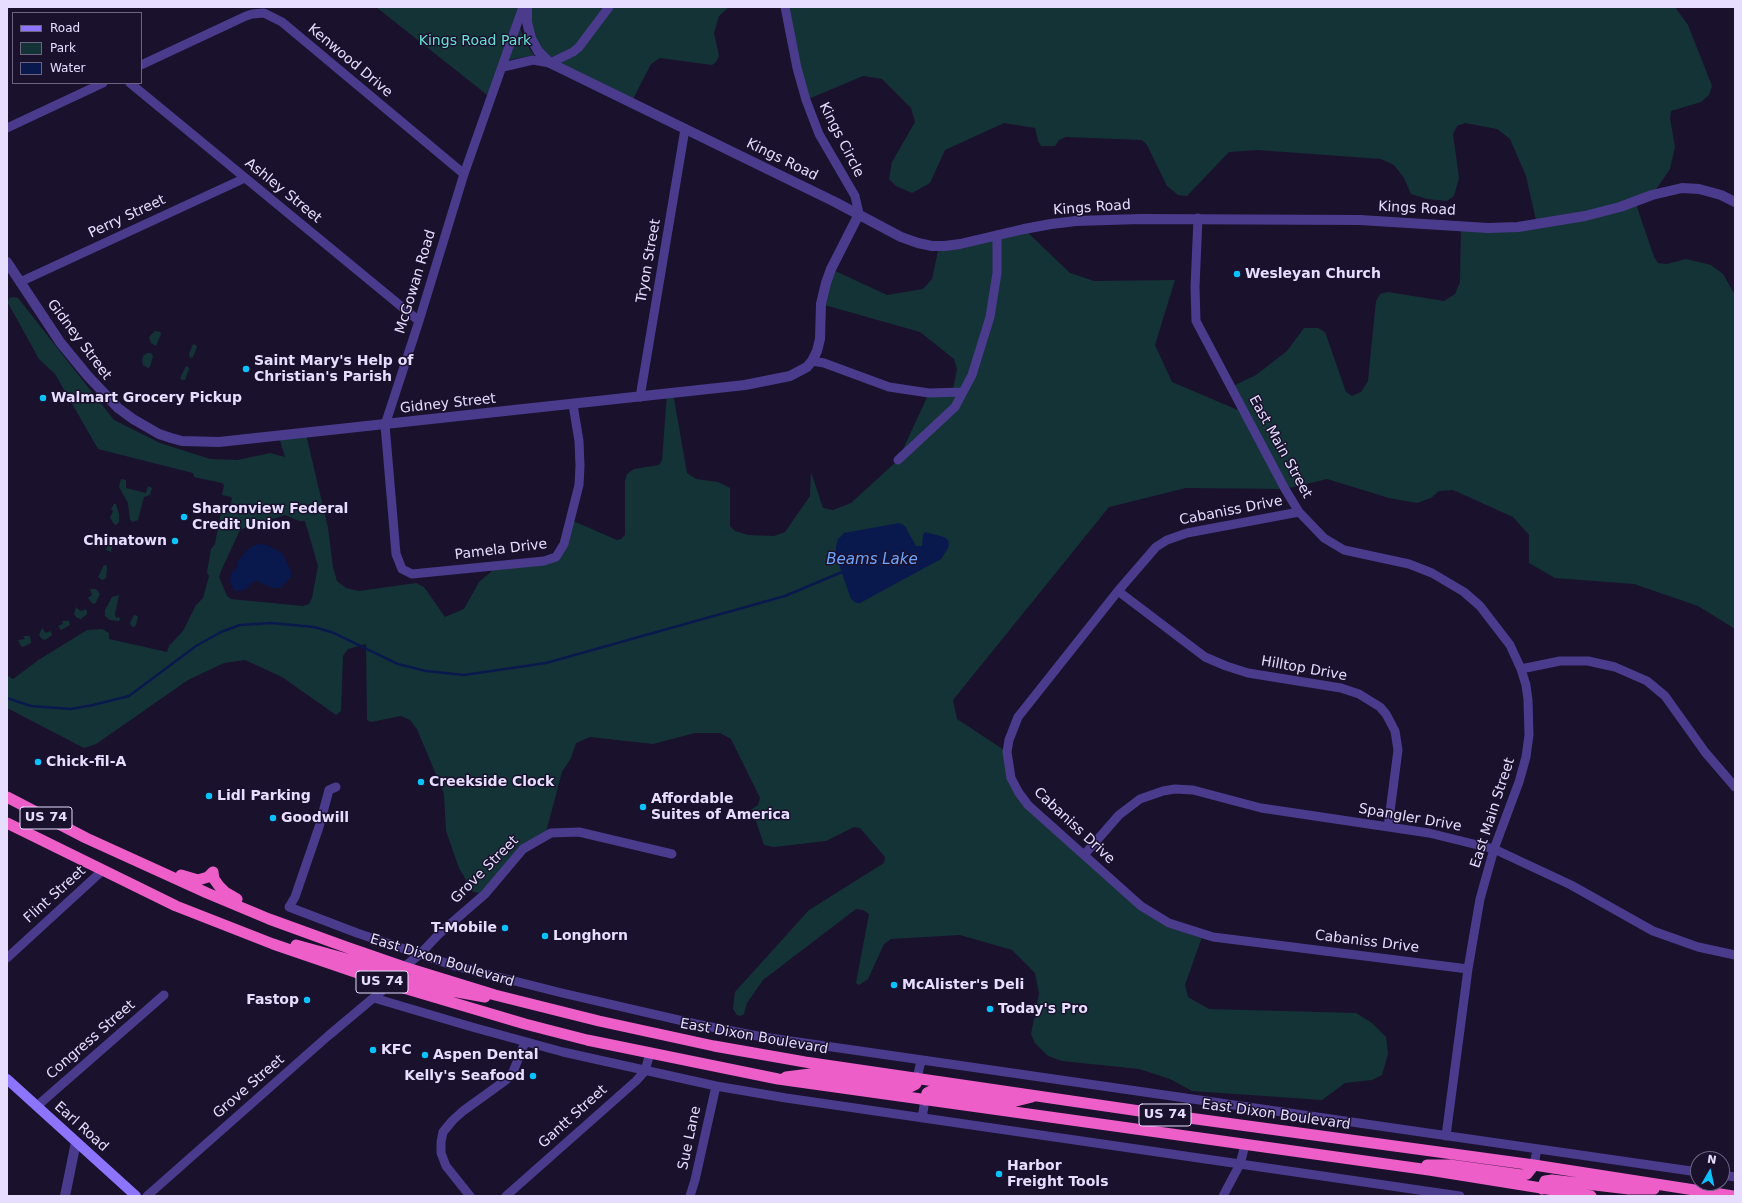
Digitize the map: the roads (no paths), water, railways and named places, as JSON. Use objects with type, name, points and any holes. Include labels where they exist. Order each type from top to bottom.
[{"type":"highway","name":"East Dixon Boulevard","points":[[7,798],[57,824],[128,857],[269,919],[404,967],[495,994],[599,1021],[714,1046],[917,1078],[1182,1117],[1534,1165],[1733,1196]]},
{"type":"highway","name":"US 74","points":[[7,823],[176,906],[273,944],[390,984],[525,1024],[650,1054],[778,1079],[1410,1168],[1541,1192],[1591,1196]]},
{"type":"highway","points":[[128,857],[193,879],[206,878],[213,872],[215,881],[225,892],[267,914],[269,919]]},
{"type":"highway","points":[[273,944],[300,946],[383,969],[395,970],[404,967]]},
{"type":"highway","points":[[390,984],[396,980],[405,979],[483,997],[495,994]]},
{"type":"highway","points":[[778,1079],[810,1074],[910,1087],[916,1084],[917,1078]]},
{"type":"highway","points":[[925,1100],[927,1093],[931,1091],[1012,1102],[1036,1095]]},
{"type":"highway","points":[[1410,1168],[1435,1164],[1522,1175],[1527,1174],[1534,1165]]},
{"type":"highway","points":[[1541,1192],[1545,1182],[1552,1180],[1640,1190],[1671,1187]]},
{"type":"main road","name":"Earl Road","points":[[7,1079],[136,1196]]},
{"type":"street","name":"McGowan Road","points":[[412,574],[400,568],[396,554],[385,425],[419,321],[464,174],[523,7]]},
{"type":"street","name":"Kings Road","points":[[527,7],[528,28],[531,38],[538,51],[550,63],[859,214],[902,237],[932,246],[960,244],[1031,228],[1076,222],[1198,218],[1381,221],[1488,228],[1518,228],[1585,216],[1620,207],[1652,194],[1674,189],[1699,189],[1720,195],[1735,202]]},
{"type":"street","points":[[502,67],[533,60],[550,63],[573,52],[609,7]]},
{"type":"street","name":"Kings Circle","points":[[785,7],[797,68],[806,100],[819,134],[855,196],[859,214]]},
{"type":"street","name":"Kenwood Drive","points":[[142,65],[246,16],[264,13],[282,22],[464,174]]},
{"type":"street","points":[[7,128],[101,84]]},
{"type":"street","name":"Ashley Street","points":[[131,84],[419,321]]},
{"type":"street","name":"Tryon Street","points":[[640,397],[685,129]]},
{"type":"street","name":"Perry Street","points":[[20,282],[245,178]]},
{"type":"street","points":[[859,214],[831,269],[826,283],[821,304],[820,339],[817,351],[812,361],[890,387],[929,393],[963,392]]},
{"type":"street","name":"East Main Street","points":[[1198,218],[1195,287],[1196,321],[1282,482],[1300,512],[1324,538],[1344,550],[1409,564],[1432,573],[1464,592],[1480,606],[1503,635],[1510,645],[1521,669],[1528,700],[1529,735],[1526,758],[1519,782],[1494,849],[1480,899],[1468,969],[1446,1136]]},
{"type":"street","points":[[898,460],[955,407],[972,375],[990,317],[997,273],[997,235]]},
{"type":"street","name":"Gidney Street","points":[[7,262],[60,342],[103,394],[133,419],[165,436],[182,441],[219,442],[573,405],[762,383],[800,372],[812,361]]},
{"type":"street","name":"Pamela Drive","points":[[412,574],[544,561],[556,557],[564,544],[580,485],[579,447],[573,405]]},
{"type":"street","name":"Cabaniss Drive","points":[[1300,512],[1175,537],[1156,547],[1118,591],[1018,717],[1009,740],[1007,752],[1011,778],[1028,805],[1153,914],[1169,923],[1213,937],[1468,969]]},
{"type":"street","name":"Hilltop Drive","points":[[1118,591],[1195,650],[1212,660],[1236,669],[1260,675],[1341,688],[1359,694],[1380,707],[1386,714],[1395,731],[1398,750],[1388,827]]},
{"type":"street","points":[[1521,669],[1560,662],[1588,661],[1615,667],[1647,681],[1665,696],[1705,752],[1735,786]]},
{"type":"street","name":"East Dixon Boulevard","points":[[336,787],[329,790],[319,827],[295,897],[289,907],[331,924],[455,966],[696,1024],[763,1037],[1690,1171]]},
{"type":"street","name":"Spangler Drive","points":[[1084,855],[1125,810],[1140,799],[1149,794],[1175,789],[1193,790],[1261,808],[1442,836],[1494,849],[1571,884],[1653,931],[1698,948],[1735,955]]},
{"type":"street","name":"Grove Street","points":[[404,967],[485,894],[523,849],[551,834],[579,832],[672,854]]},
{"type":"street","name":"Flint Street","points":[[7,958],[103,870]]},
{"type":"street","name":"Grove Street","points":[[146,1196],[328,1036],[390,984]]},
{"type":"street","name":"Congress Street","points":[[37,1106],[164,995]]},
{"type":"street","points":[[374,998],[525,1042],[645,1071],[716,1086],[786,1098],[1460,1196]]},
{"type":"street","points":[[470,1196],[446,1166],[441,1153],[443,1132],[463,1111],[506,1080],[513,1072],[525,1042]]},
{"type":"street","name":"Gantt Street","points":[[506,1196],[636,1081],[645,1071],[650,1054]]},
{"type":"street","points":[[917,1078],[921,1061]]},
{"type":"street","name":"Sue Lane","points":[[690,1196],[696,1180],[716,1086]]},
{"type":"street","points":[[922,1118],[925,1100]]},
{"type":"street","points":[[65,1196],[76,1142]]},
{"type":"street","points":[[1223,1196],[1240,1164],[1245,1145]]},
{"type":"street","points":[[1534,1165],[1537,1149]]},
{"type":"water","name":"Beams Lake","points":[[899,523],[905,526],[916,546],[922,546],[923,535],[925,532],[944,537],[948,540],[949,545],[947,550],[941,559],[860,603],[856,603],[851,599],[836,556],[838,539],[844,533]]},
{"type":"water","points":[[259,544],[267,545],[282,553],[292,573],[291,577],[280,588],[272,588],[257,581],[253,582],[245,590],[234,590],[230,581],[231,573],[236,569],[238,561],[247,550],[252,546]]},
{"type":"waterway","points":[[7,698],[31,706],[71,709],[129,696],[196,646],[221,632],[240,625],[271,623],[314,627],[334,633],[398,664],[426,671],[464,675],[546,663],[785,596],[842,572]]},
{"type":"place","name":"Wesleyan Church","points":[[1237,274]]},
{"type":"place","name":"Saint Mary's Help of Christian's Parish","points":[[246,369]]},
{"type":"place","name":"Walmart Grocery Pickup","points":[[43,398]]},
{"type":"place","name":"Sharonview Federal Credit Union","points":[[184,517]]},
{"type":"place","name":"Chinatown","points":[[175,541]]},
{"type":"place","name":"Chick-fil-A","points":[[38,762]]},
{"type":"place","name":"Creekside Clock","points":[[421,782]]},
{"type":"place","name":"Lidl Parking","points":[[209,796]]},
{"type":"place","name":"Affordable Suites of America","points":[[643,807]]},
{"type":"place","name":"Goodwill","points":[[273,818]]},
{"type":"place","name":"T-Mobile","points":[[505,928]]},
{"type":"place","name":"Longhorn","points":[[545,936]]},
{"type":"place","name":"McAlister's Deli","points":[[894,985]]},
{"type":"place","name":"Fastop","points":[[307,1000]]},
{"type":"place","name":"Today's Pro","points":[[990,1009]]},
{"type":"place","name":"KFC","points":[[373,1050]]},
{"type":"place","name":"Aspen Dental","points":[[425,1055]]},
{"type":"place","name":"Kelly's Seafood","points":[[533,1076]]},
{"type":"place","name":"Harbor Freight Tools","points":[[999,1174]]},
{"type":"park label","name":"Kings Road Park","points":[[475,41]]}]
